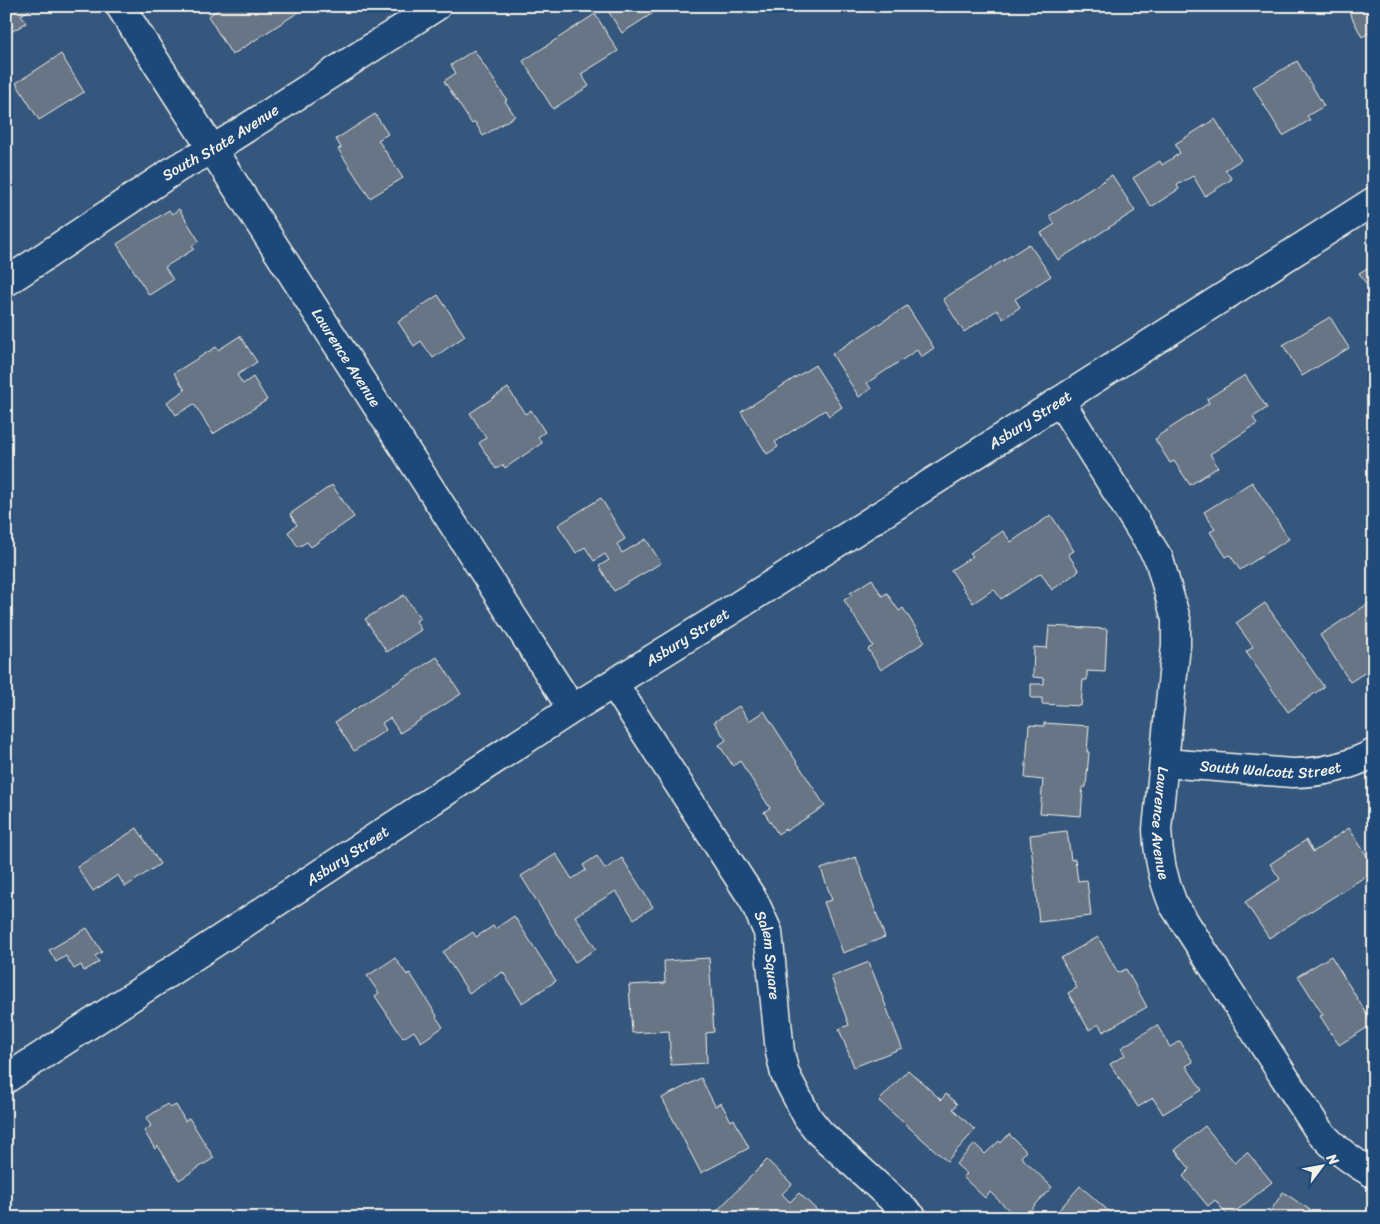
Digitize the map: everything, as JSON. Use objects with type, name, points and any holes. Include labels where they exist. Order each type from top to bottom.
[{"type":"street","name":"Lawrence Avenue","points":[[120,6],[572,709]]},
{"type":"street","name":"South State Avenue","points":[[6,282],[179,167],[212,150],[437,6]]},
{"type":"street","name":"Asbury Street","points":[[6,1079],[572,709],[1374,201]]},
{"type":"street","name":"Lawrence Avenue","points":[[1060,401],[1159,559],[1164,571],[1176,619],[1165,763],[1157,829],[1158,852],[1165,884],[1173,904],[1319,1131],[1334,1148],[1357,1165],[1374,1174]]},
{"type":"street","name":"Salem Square","points":[[614,684],[754,901],[768,932],[780,1052],[785,1074],[808,1118],[820,1133],[913,1218]]},
{"type":"street","name":"South Walcott Street","points":[[1165,763],[1313,773],[1344,766],[1374,753]]},
{"type":"building","points":[[6,6],[29,6],[31,9],[21,15],[26,23],[6,35]]},
{"type":"building","points":[[224,6],[308,6],[232,55],[208,16]]},
{"type":"building","points":[[605,6],[664,6],[622,33]]},
{"type":"building","points":[[1346,6],[1374,6],[1374,30],[1362,37]]},
{"type":"building","points":[[595,14],[618,51],[581,74],[589,86],[553,109],[523,61]]},
{"type":"building","points":[[474,50],[507,100],[505,101],[515,116],[483,136],[475,122],[472,124],[444,81],[456,73],[451,65]]},
{"type":"building","points":[[61,54],[84,92],[39,120],[16,83]]},
{"type":"building","points":[[1297,61],[1324,106],[1307,116],[1310,120],[1283,136],[1253,87]]},
{"type":"building","points":[[375,114],[388,134],[378,140],[403,178],[370,198],[338,149],[341,148],[336,139]]},
{"type":"building","points":[[1215,119],[1241,160],[1225,170],[1232,179],[1205,196],[1193,176],[1177,185],[1179,189],[1151,207],[1133,178],[1160,161],[1162,165],[1180,153],[1175,144]]},
{"type":"building","points":[[1112,175],[1135,211],[1058,260],[1041,233],[1055,224],[1049,216]]},
{"type":"building","points":[[179,209],[199,241],[192,246],[194,249],[165,267],[173,280],[149,295],[117,244],[169,210],[172,214]]},
{"type":"building","points":[[1029,244],[1051,276],[1015,299],[1020,307],[1003,319],[997,310],[964,332],[943,299]]},
{"type":"building","points":[[1374,264],[1374,296],[1359,273]]},
{"type":"building","points":[[438,295],[465,336],[433,358],[421,341],[414,346],[398,322]]},
{"type":"building","points":[[907,306],[934,348],[921,357],[917,350],[867,383],[871,389],[859,397],[832,354]]},
{"type":"building","points":[[1330,317],[1349,348],[1302,376],[1283,345]]},
{"type":"building","points":[[240,336],[257,362],[237,375],[243,384],[253,377],[267,400],[213,434],[194,404],[176,415],[167,402],[185,390],[174,373],[216,347],[218,350]]},
{"type":"building","points":[[815,365],[842,407],[829,416],[825,410],[775,442],[778,447],[767,454],[741,412]]},
{"type":"building","points":[[1245,375],[1267,408],[1253,417],[1257,424],[1210,454],[1218,467],[1190,485],[1174,461],[1170,463],[1155,439],[1209,403],[1207,399]]},
{"type":"building","points":[[508,388],[525,414],[531,410],[545,432],[538,437],[542,443],[505,468],[503,465],[496,469],[479,443],[486,438],[470,413]]},
{"type":"building","points":[[1252,482],[1289,539],[1240,570],[1230,555],[1226,557],[1210,532],[1215,529],[1204,512]]},
{"type":"building","points":[[332,485],[354,517],[311,547],[307,542],[298,547],[288,532],[297,525],[290,514]]},
{"type":"building","points":[[601,498],[625,539],[617,544],[622,553],[646,539],[661,563],[614,591],[599,566],[609,560],[605,554],[594,561],[585,547],[576,553],[558,525]]},
{"type":"building","points":[[1051,515],[1074,551],[1068,554],[1079,571],[1052,590],[1041,573],[1001,599],[994,589],[973,603],[951,570],[973,556],[970,553],[1003,531],[1011,542]]},
{"type":"building","points":[[872,579],[882,596],[887,593],[899,611],[903,608],[925,642],[881,670],[868,649],[873,646],[844,600],[852,595],[850,593]]},
{"type":"building","points":[[404,595],[420,618],[416,621],[421,630],[387,652],[365,619]]},
{"type":"building","points":[[1374,600],[1374,667],[1350,682],[1320,635]]},
{"type":"building","points":[[1265,603],[1324,687],[1288,712],[1246,652],[1253,647],[1236,623]]},
{"type":"building","points":[[1049,626],[1107,629],[1105,672],[1087,671],[1087,680],[1083,680],[1081,706],[1042,704],[1042,698],[1031,698],[1031,684],[1044,684],[1044,678],[1033,677],[1034,647],[1047,648]]},
{"type":"building","points":[[437,657],[461,694],[400,733],[390,718],[382,723],[386,730],[354,751],[335,722]]},
{"type":"building","points":[[739,706],[749,721],[764,711],[825,806],[786,831],[785,829],[778,834],[764,812],[770,808],[740,761],[733,766],[719,745],[726,740],[714,722]]},
{"type":"building","points":[[1044,723],[1089,726],[1086,787],[1083,787],[1081,816],[1040,813],[1043,780],[1025,778],[1029,725],[1044,726]]},
{"type":"building","points":[[137,828],[160,864],[125,887],[118,875],[93,891],[77,867]]},
{"type":"building","points":[[1349,828],[1374,867],[1374,871],[1269,938],[1245,902],[1280,879],[1270,864],[1306,840],[1313,852]]},
{"type":"building","points":[[1067,831],[1071,860],[1075,859],[1078,881],[1087,880],[1091,916],[1039,922],[1030,835]]},
{"type":"building","points":[[556,854],[572,879],[586,870],[583,865],[597,856],[605,869],[622,858],[653,907],[634,919],[616,891],[575,916],[596,949],[575,962],[521,876]]},
{"type":"building","points":[[856,857],[885,937],[843,953],[824,902],[832,900],[821,869]]},
{"type":"building","points":[[514,916],[556,981],[522,1003],[503,972],[469,993],[443,952],[473,932],[476,937],[493,926],[495,929]]},
{"type":"building","points":[[87,928],[102,952],[95,956],[99,962],[84,971],[81,965],[74,969],[66,956],[56,962],[49,950]]},
{"type":"building","points":[[1098,937],[1118,973],[1126,969],[1147,1007],[1103,1032],[1099,1024],[1089,1030],[1068,993],[1077,988],[1061,958]]},
{"type":"building","points":[[1331,956],[1373,1024],[1339,1045],[1320,1016],[1323,1015],[1298,976]]},
{"type":"building","points":[[395,958],[407,975],[410,973],[443,1027],[421,1042],[414,1031],[403,1038],[375,996],[379,993],[367,976]]},
{"type":"building","points":[[709,958],[714,1032],[706,1033],[707,1063],[671,1065],[669,1031],[632,1033],[629,985],[665,983],[664,961]]},
{"type":"building","points":[[869,962],[902,1048],[854,1067],[839,1029],[849,1025],[831,977]]},
{"type":"building","points":[[1157,1025],[1170,1047],[1180,1041],[1193,1062],[1186,1066],[1202,1090],[1163,1114],[1153,1098],[1138,1107],[1110,1064],[1125,1055],[1121,1048]]},
{"type":"building","points":[[908,1070],[941,1100],[946,1094],[957,1104],[953,1109],[975,1130],[947,1161],[879,1101]]},
{"type":"building","points":[[701,1078],[715,1106],[721,1103],[731,1121],[734,1119],[749,1148],[701,1173],[662,1098]]},
{"type":"building","points":[[167,1104],[170,1108],[176,1105],[185,1121],[189,1118],[214,1158],[179,1180],[158,1146],[155,1149],[144,1131],[151,1126],[146,1118]]},
{"type":"building","points":[[1205,1126],[1235,1163],[1247,1152],[1272,1182],[1229,1217],[1215,1200],[1208,1206],[1183,1176],[1190,1169],[1175,1150]]},
{"type":"building","points":[[1009,1134],[1026,1151],[1021,1157],[1052,1187],[1023,1218],[1017,1218],[990,1192],[985,1198],[963,1177],[967,1174],[956,1164],[975,1144],[985,1154],[999,1141],[1001,1143]]},
{"type":"building","points":[[767,1160],[792,1184],[782,1194],[790,1202],[799,1193],[824,1217],[710,1218]]},
{"type":"building","points":[[1080,1186],[1111,1213],[1107,1218],[1052,1218]]},
{"type":"building","points":[[1283,1192],[1310,1210],[1305,1218],[1266,1218]]}]
